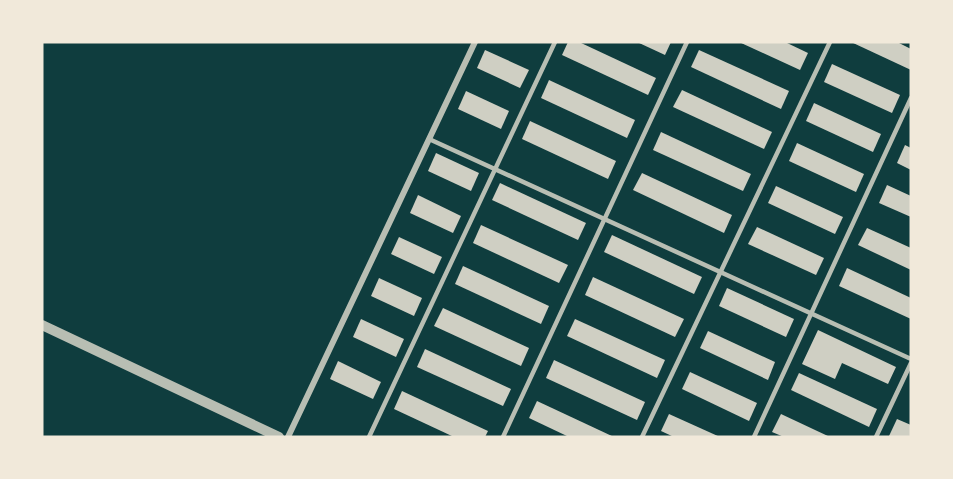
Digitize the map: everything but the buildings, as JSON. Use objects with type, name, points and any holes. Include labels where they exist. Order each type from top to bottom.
[{"type":"street","points":[[288,437],[475,42]]},
{"type":"street","points":[[42,325],[279,437]]},
{"type":"lane","points":[[369,437],[555,42]]},
{"type":"lane","points":[[503,437],[687,42]]},
{"type":"lane","points":[[642,437],[830,42]]},
{"type":"lane","points":[[754,437],[911,98]]},
{"type":"lane","points":[[429,139],[911,361],[876,437]]}]
